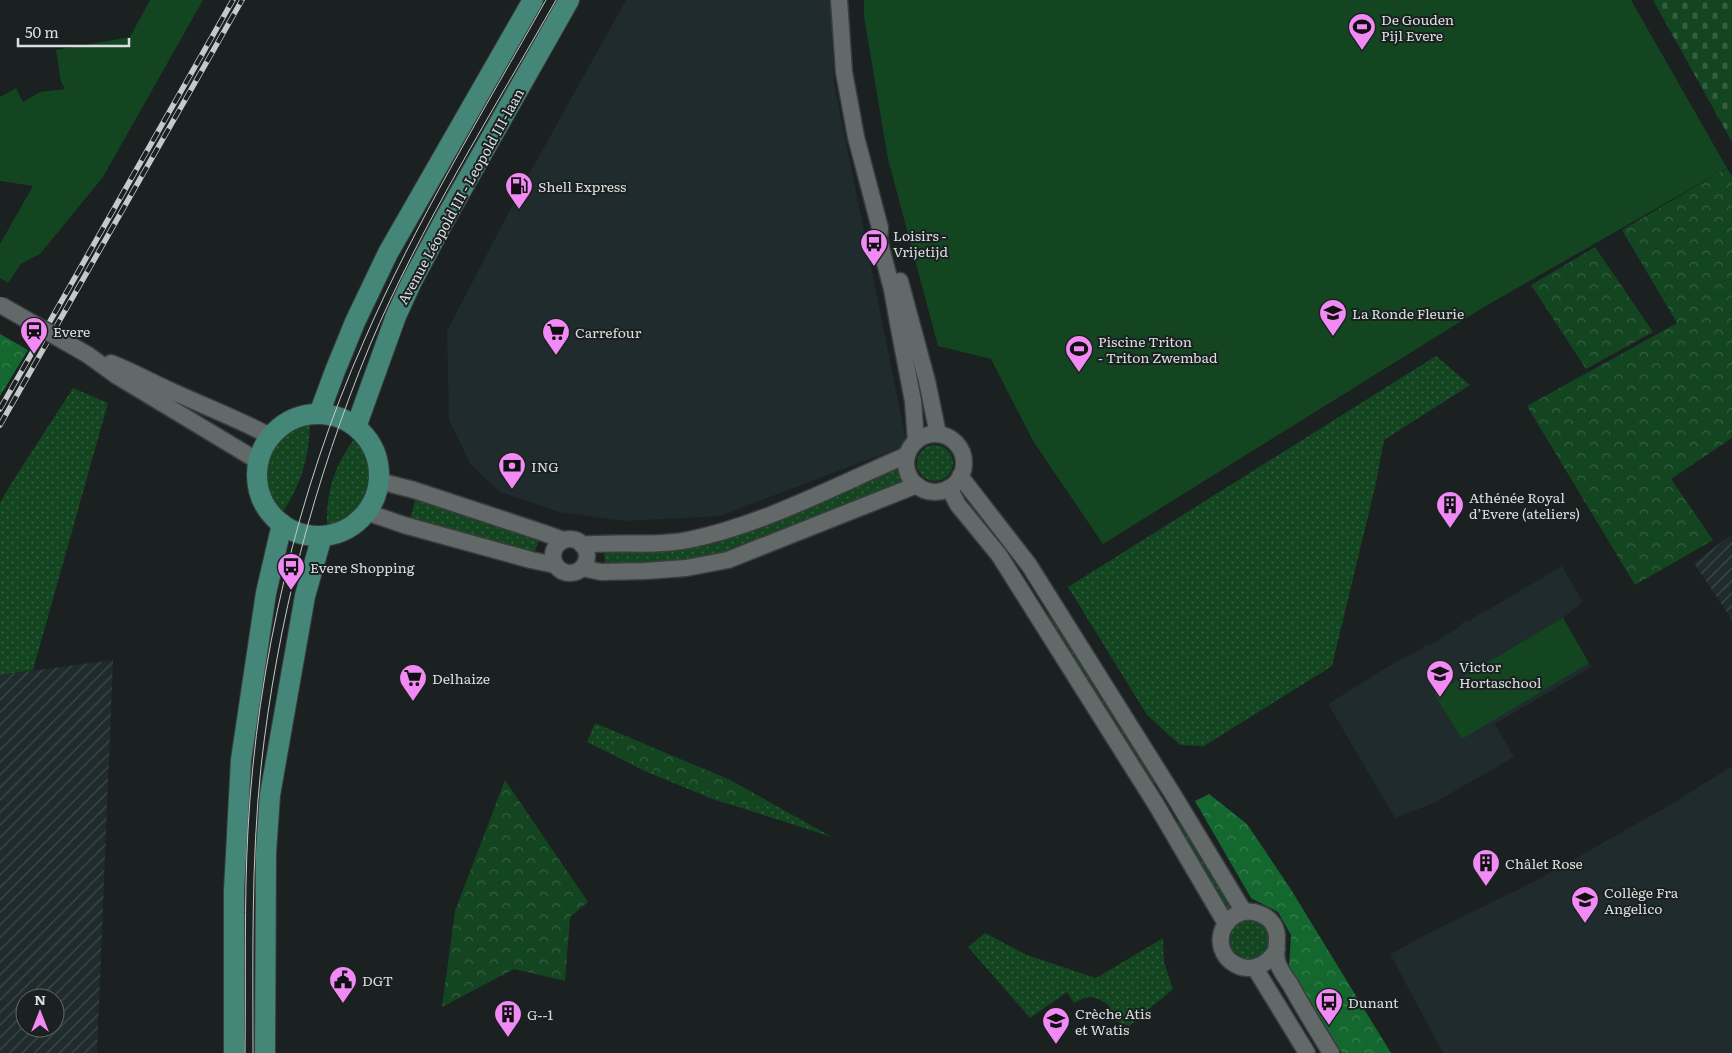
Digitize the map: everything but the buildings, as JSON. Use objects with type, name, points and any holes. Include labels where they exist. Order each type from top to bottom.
[{"type":"main road","points":[[320,414],[334,371],[351,330],[384,261],[533,0]]},
{"type":"main road","name":"Avenue Léopold III - Leopold III-laan","points":[[356,427],[396,316],[412,282],[445,219],[569,0]]},
{"type":"main road","points":[[320,414],[342,418],[356,427],[367,438],[374,451],[378,466],[378,481],[374,497],[366,512],[354,524],[339,532],[322,536],[305,534],[282,524],[269,512],[260,496],[256,479],[262,448],[270,436],[280,426],[292,419],[305,415],[320,414]]},
{"type":"main road","points":[[234,1053],[234,874],[241,760],[266,593],[282,524]]},
{"type":"main road","points":[[265,1053],[266,853],[270,795],[305,596],[322,536]]},
{"type":"street","points":[[839,0],[844,72],[856,137],[880,228],[879,240],[892,289],[913,402],[916,441]]},
{"type":"street","points":[[880,228],[888,238],[896,266],[938,434]]},
{"type":"street","points":[[0,305],[88,354],[138,374],[176,394],[242,421],[270,436]]},
{"type":"street","points":[[88,354],[117,376],[258,461]]},
{"type":"street","points":[[938,434],[953,440],[960,449],[964,460],[960,476],[948,488],[932,491],[917,485],[907,471],[907,455],[916,441],[926,436],[938,434]]},
{"type":"street","points":[[378,481],[414,490],[563,540],[573,540],[582,544],[644,544],[678,541],[740,527],[907,455]]},
{"type":"street","points":[[960,476],[1028,565],[1174,796],[1244,912]]},
{"type":"street","points":[[582,568],[601,572],[645,571],[686,568],[728,560],[917,485]]},
{"type":"street","points":[[948,488],[958,505],[999,555],[1152,798],[1227,923]]},
{"type":"street","points":[[366,512],[404,525],[555,565]]},
{"type":"street","points":[[563,540],[554,548],[553,560],[558,569],[567,573],[576,572],[582,568],[586,559],[585,549],[582,544]]},
{"type":"street","points":[[1277,949],[1272,958],[1264,965],[1255,968],[1243,968],[1232,963],[1225,954],[1221,938],[1227,923],[1235,916],[1244,912],[1261,914],[1268,918],[1277,932],[1278,941],[1277,962],[1331,1053]]},
{"type":"street","points":[[1255,968],[1307,1053]]},
{"type":"shaded area","points":[[626,0],[831,0],[834,83],[907,445],[720,516],[626,521],[559,512],[500,492],[471,465],[449,420],[447,331],[524,183]]},
{"type":"shaded area","points":[[1732,534],[1732,620],[1694,563]]},
{"type":"shaded area","name":"Victor Hortaschool","points":[[1562,566],[1583,602],[1563,618],[1591,667],[1495,724],[1514,757],[1434,803],[1395,818],[1328,704],[1389,666],[1410,656],[1427,644],[1428,646],[1461,626],[1467,620],[1468,622],[1485,610]]},
{"type":"shaded area","points":[[113,660],[97,1053],[0,1053],[0,675]]},
{"type":"shaded area","points":[[1732,766],[1732,1053],[1443,1053],[1390,954],[1539,879],[1673,803]]},
{"type":"green space","points":[[150,0],[203,0],[103,177],[40,254],[21,264],[8,283],[0,278],[0,244],[33,186],[0,181],[0,97],[16,88],[23,102],[40,92],[65,89],[61,82],[56,50],[130,37]]},
{"type":"green space","points":[[864,0],[1631,0],[1727,168],[1484,307],[1103,544],[1033,441],[991,359],[938,346],[888,159],[864,16]]},
{"type":"green space","points":[[1653,0],[1732,0],[1732,142]]},
{"type":"green space","points":[[1727,168],[1732,176],[1732,438],[1671,479],[1713,540],[1635,585],[1527,406],[1677,323],[1622,230]]},
{"type":"green space","points":[[1595,247],[1653,332],[1586,369],[1531,285]]},
{"type":"green space","points":[[0,334],[28,350],[0,396]]},
{"type":"green space","points":[[1436,356],[1470,385],[1384,440],[1376,483],[1332,666],[1204,746],[1180,745],[1147,715],[1068,587]]},
{"type":"green space","points":[[73,388],[108,403],[33,670],[0,675],[0,503]]},
{"type":"green space","points":[[310,424],[308,448],[303,471],[289,503],[282,513],[270,495],[267,476],[268,465],[276,446],[283,438],[295,429]]},
{"type":"green space","points":[[354,439],[363,450],[368,463],[369,477],[367,490],[353,513],[341,521],[327,526],[328,502],[336,470]]},
{"type":"green space","points":[[935,445],[948,450],[953,463],[948,476],[935,481],[922,476],[917,463],[922,450]]},
{"type":"green space","points":[[899,465],[907,484],[756,546],[695,561],[605,567],[604,549],[652,549]]},
{"type":"green space","points":[[415,500],[540,537],[534,554],[411,517]]},
{"type":"green space","points":[[1052,614],[1160,780],[1151,785],[1048,615]]},
{"type":"green space","points":[[1563,618],[1589,663],[1462,739],[1434,694]]},
{"type":"green space","points":[[595,723],[730,780],[832,837],[710,798],[647,772],[587,742]]},
{"type":"green space","points":[[622,735],[730,780],[766,800],[765,809],[733,801],[692,786],[614,753]]},
{"type":"green space","points":[[505,780],[588,902],[570,917],[565,981],[514,969],[442,1007],[455,911]]},
{"type":"green space","points":[[1209,794],[1247,824],[1290,888],[1391,1053],[1342,1053],[1289,968],[1291,935],[1278,912],[1251,898],[1195,801]]},
{"type":"green space","points":[[1183,820],[1235,906],[1226,911],[1174,825]]},
{"type":"green space","points":[[1246,920],[1254,920],[1261,923],[1267,929],[1270,940],[1267,951],[1261,957],[1254,960],[1246,960],[1239,957],[1233,951],[1230,944],[1230,936],[1233,929],[1239,923]]},
{"type":"green space","points":[[985,933],[1027,955],[1096,978],[1163,938],[1164,962],[1173,989],[1129,1026],[1110,1019],[1109,1006],[1100,1000],[1092,997],[1074,1003],[1067,992],[1030,1018],[968,947]]},
{"type":"tram line","points":[[245,1053],[246,885],[253,767],[260,704],[271,642],[300,518],[340,399],[384,297],[450,168],[546,0]]},
{"type":"tram line","points":[[253,1053],[254,874],[261,767],[277,659],[300,552],[315,500],[350,396],[390,300],[434,213],[556,0]]},
{"type":"railway","points":[[0,409],[233,0]]},
{"type":"railway","points":[[0,425],[242,0]]},
{"type":"place","name":"De Gouden Pijl Evere","points":[[1362,51]]},
{"type":"place","name":"Shell Express","points":[[519,210]]},
{"type":"place","name":"Loisirs - Vrijetijd","points":[[874,267]]},
{"type":"place","name":"La Ronde Fleurie","points":[[1333,337]]},
{"type":"place","name":"Evere","points":[[34,355]]},
{"type":"place","name":"Carrefour","points":[[556,356]]},
{"type":"place","name":"Piscine Triton - Triton Zwembad","points":[[1079,373]]},
{"type":"place","name":"ING","points":[[512,490]]},
{"type":"place","name":"Athénée Royal d’Evere (ateliers)","points":[[1450,529]]},
{"type":"place","name":"Evere Shopping","points":[[291,591]]},
{"type":"place","name":"Victor Hortaschool","points":[[1440,698]]},
{"type":"place","name":"Delhaize","points":[[413,702]]},
{"type":"place","name":"Châlet Rose","points":[[1486,887]]},
{"type":"place","name":"Collège Fra Angelico","points":[[1585,924]]},
{"type":"place","name":"DGT","points":[[343,1004]]},
{"type":"place","name":"Dunant","points":[[1329,1026]]},
{"type":"place","name":"G--1","points":[[508,1038]]},
{"type":"place","name":"Crèche Atis et Watis","points":[[1056,1045]]}]
